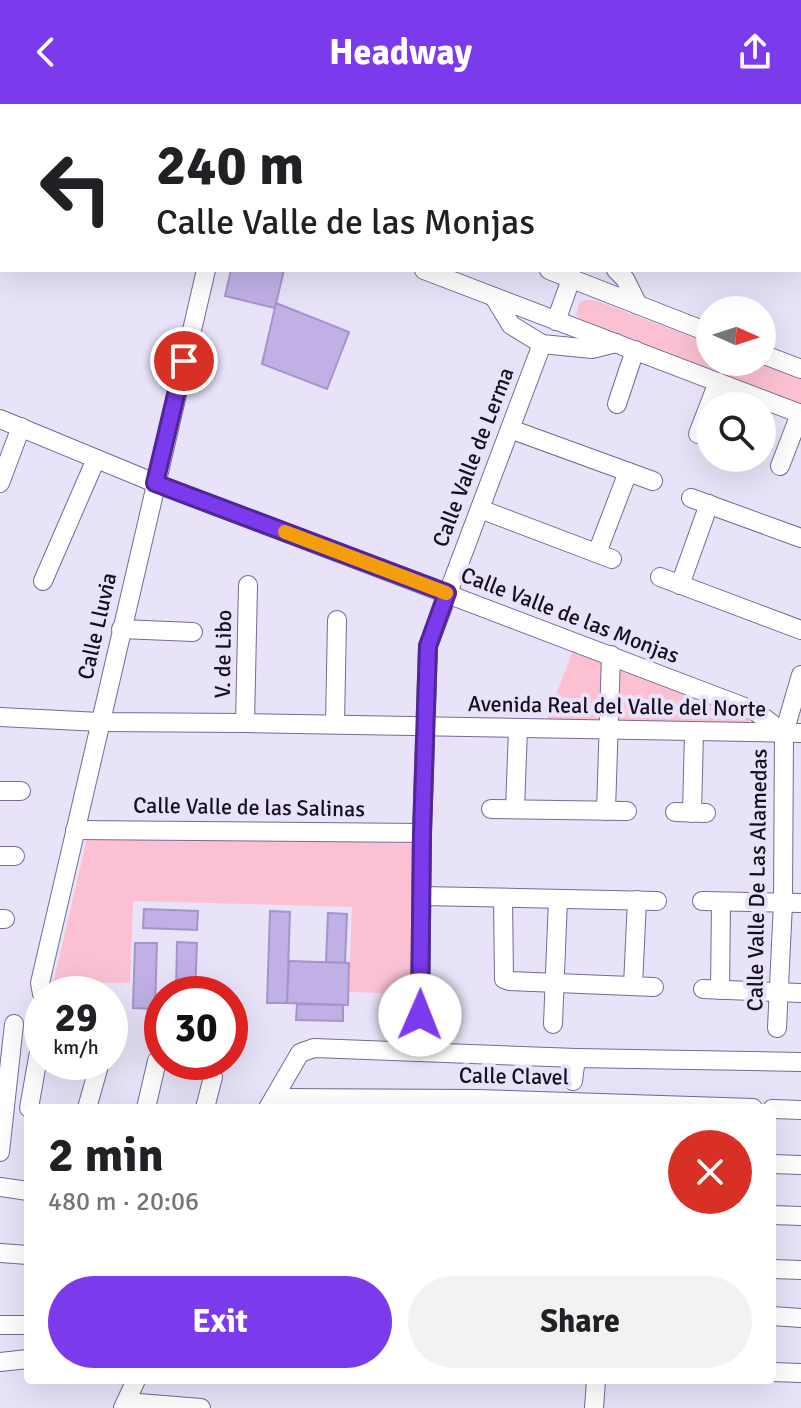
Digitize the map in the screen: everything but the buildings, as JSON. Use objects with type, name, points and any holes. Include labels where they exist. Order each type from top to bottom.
[{"type":"street","name":"Calle Lluvia","points":[[42,976],[206,272]]},
{"type":"street","points":[[429,272],[801,414],[779,466]]},
{"type":"street","points":[[554,272],[696,328]]},
{"type":"street","points":[[618,272],[638,305]]},
{"type":"street","points":[[556,321],[571,279]]},
{"type":"street","points":[[494,297],[511,325],[542,344],[592,349],[616,343]]},
{"type":"street","name":"Calle Valle de Lerma","points":[[420,1015],[428,646],[542,344]]},
{"type":"street","points":[[617,404],[635,350]]},
{"type":"street","points":[[776,359],[801,369]]},
{"type":"street","points":[[714,392],[718,382]]},
{"type":"street","name":"Calle Valle de las Monjas","points":[[0,419],[155,483],[755,711],[792,733]]},
{"type":"street","points":[[0,483],[21,427]]},
{"type":"street","points":[[510,429],[653,481]]},
{"type":"street","points":[[43,581],[96,459]]},
{"type":"street","points":[[480,509],[604,556],[628,472]]},
{"type":"street","points":[[680,585],[700,501],[801,538]]},
{"type":"street","points":[[660,577],[801,630]]},
{"type":"street","name":"V. de Libo","points":[[245,723],[247,585]]},
{"type":"street","points":[[335,724],[337,620]]},
{"type":"street","points":[[121,629],[193,631]]},
{"type":"street","points":[[606,811],[611,655]]},
{"type":"street","name":"Calle Valle De Las Alamedas","points":[[777,1028],[778,992],[792,903],[792,733],[801,675]]},
{"type":"street","name":"Avenida Real del Valle del Norte","points":[[0,717],[100,722],[792,733]]},
{"type":"street","points":[[515,809],[518,729]]},
{"type":"street","points":[[691,813],[694,732]]},
{"type":"street","points":[[0,791],[21,791]]},
{"type":"street","points":[[491,809],[627,811]]},
{"type":"street","name":"Calle Valle de las Salinas","points":[[75,830],[422,833]]},
{"type":"street","points":[[422,896],[657,901]]},
{"type":"street","points":[[503,898],[504,979],[654,987]]},
{"type":"street","points":[[553,1024],[558,899]]},
{"type":"street","points":[[633,986],[637,900]]},
{"type":"street","points":[[702,901],[792,903]]},
{"type":"street","points":[[721,902],[712,989],[801,993]]},
{"type":"street","points":[[0,1152],[14,1024]]},
{"type":"street","points":[[271,1103],[300,1053],[307,1049],[801,1062]]},
{"type":"street","points":[[573,1081],[576,1058]]},
{"type":"street","points":[[30,1104],[34,1080]]},
{"type":"street","points":[[88,1104],[95,1080]]},
{"type":"street","points":[[147,1104],[153,1080]]},
{"type":"street","points":[[206,1104],[212,1080]]},
{"type":"street","name":"Calle Clavel","points":[[271,1103],[478,1099],[631,1104]]},
{"type":"street","points":[[776,1109],[801,1110]]},
{"type":"street","points":[[3,1115],[24,1114]]},
{"type":"street","points":[[776,1164],[801,1165]]},
{"type":"street","points":[[0,1187],[24,1190]]},
{"type":"street","points":[[776,1215],[801,1216]]},
{"type":"street","points":[[0,1253],[24,1255]]},
{"type":"street","points":[[776,1269],[801,1270]]},
{"type":"street","points":[[776,1316],[801,1318]]},
{"type":"street","points":[[0,1325],[24,1325]]},
{"type":"street","points":[[0,1362],[24,1359]]},
{"type":"street","points":[[776,1372],[801,1373]]},
{"type":"street","points":[[134,1384],[124,1405],[201,1408]]},
{"type":"street","points":[[594,1408],[596,1384]]},
{"type":"shaded area","points":[[597,301],[696,339],[696,365],[580,319],[576,315],[579,303]]},
{"type":"shaded area","points":[[776,369],[801,378],[801,406],[776,396],[776,392],[765,392],[725,376],[776,376]]},
{"type":"shaded area","points":[[573,651],[606,660],[603,720],[599,722],[546,721]]},
{"type":"shaded area","points":[[616,664],[752,718],[746,725],[614,723]]},
{"type":"shaded area","points":[[88,834],[416,844],[412,994],[349,992],[352,907],[133,901],[130,983],[128,976],[55,976]]},
{"type":"slow traffic","points":[[285,532],[446,593]]},
{"type":"route","points":[[184,361],[155,483],[447,593],[428,646],[420,1015]]}]
